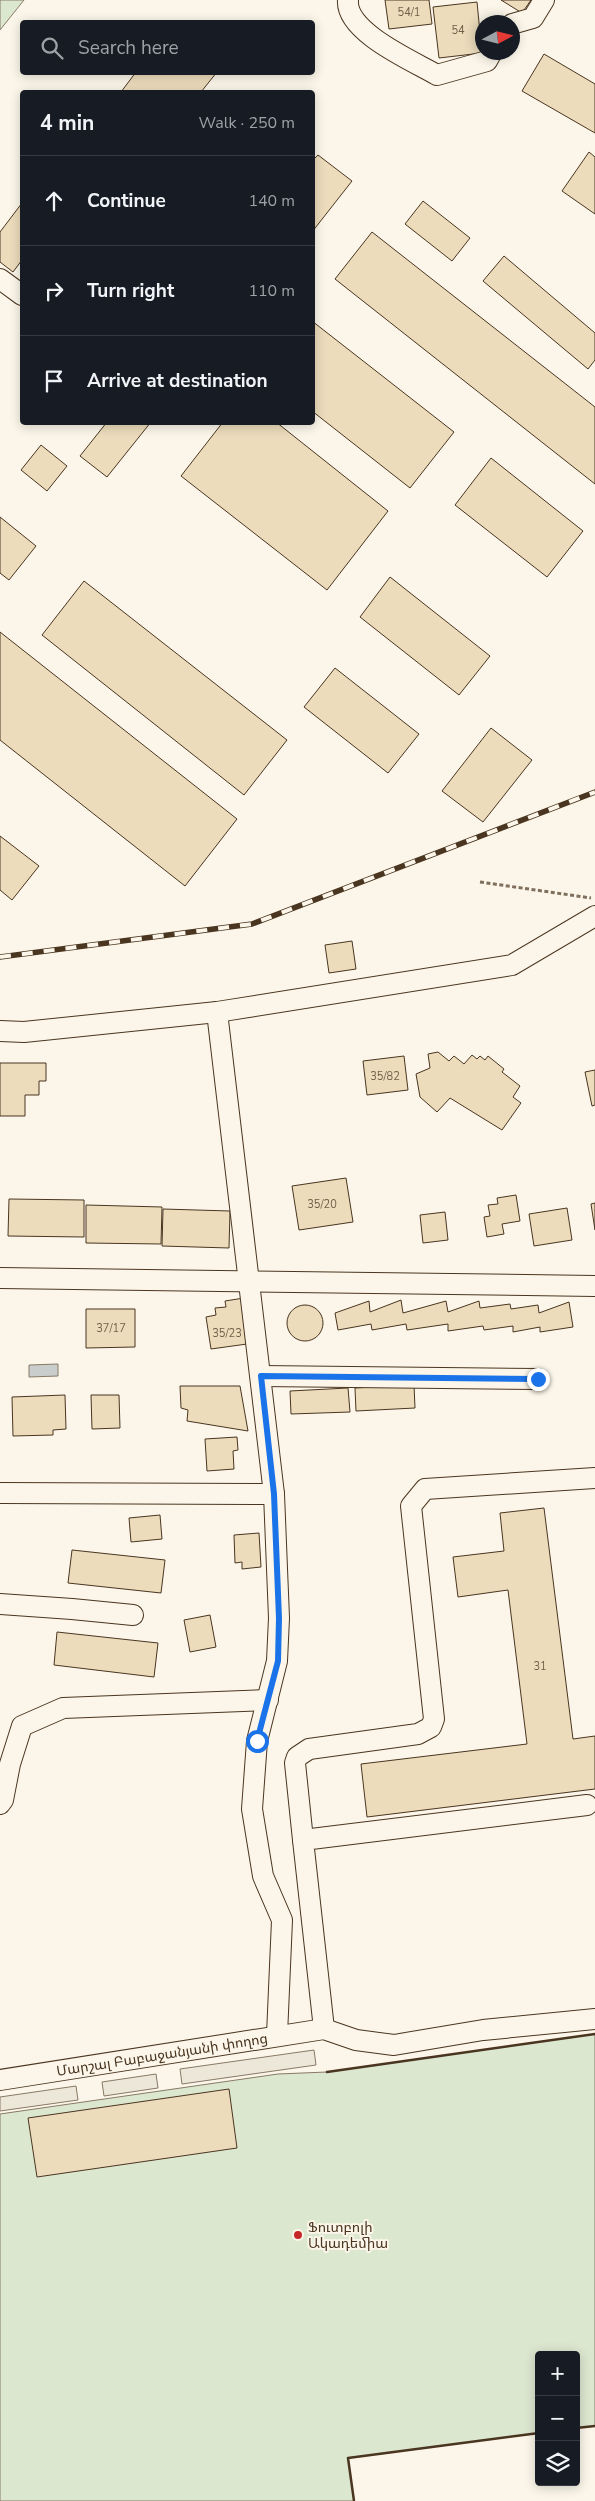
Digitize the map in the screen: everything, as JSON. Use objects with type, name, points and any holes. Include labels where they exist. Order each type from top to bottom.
[{"type":"street","points":[[348,0],[348,5],[356,23],[367,34],[437,75],[488,60]]},
{"type":"street","points":[[520,22],[533,18],[544,0]]},
{"type":"street","points":[[0,279],[20,294]]},
{"type":"street","points":[[0,1031],[24,1032],[217,1012],[512,965],[595,916]]},
{"type":"street","points":[[217,1012],[274,1494],[279,1627],[278,1661],[257,1741],[252,1809],[263,1876],[282,1920],[277,2036]]},
{"type":"street","points":[[0,1278],[595,1286]]},
{"type":"street","points":[[261,1376],[538,1379]]},
{"type":"street","points":[[595,1478],[425,1489],[411,1506],[434,1719],[431,1727],[418,1734],[309,1750],[297,1757],[295,1763],[324,2029],[356,2040],[394,2045],[483,2030],[595,2019]]},
{"type":"street","points":[[0,1493],[274,1494]]},
{"type":"street","points":[[0,1604],[72,1608],[132,1616]]},
{"type":"street","points":[[0,1804],[3,1800],[10,1764],[22,1726],[63,1708],[268,1700]]},
{"type":"street","points":[[303,1840],[587,1805]]},
{"type":"street","points":[[282,1920],[313,1919]]},
{"type":"street","name":"Մարշալ Բաբաջանյանի փողոց","points":[[0,2080],[324,2029]]},
{"type":"path","points":[[480,882],[595,898]]},
{"type":"green space","points":[[0,0],[24,0],[0,30]]},
{"type":"green space","name":"Ֆուտբոլի Ակադեմիա","points":[[595,2034],[595,2426],[580,2428],[580,2351],[535,2351],[535,2434],[348,2458],[354,2501],[0,2501],[0,2114],[278,2074],[327,2072]]},
{"type":"shaded area","points":[[58,1364],[58,1376],[29,1377],[29,1365]]},
{"type":"shaded area","points":[[314,2050],[316,2065],[182,2084],[180,2069]]},
{"type":"shaded area","points":[[156,2074],[158,2088],[104,2096],[102,2082]]},
{"type":"shaded area","points":[[76,2086],[78,2100],[0,2111],[0,2097]]},
{"type":"building","points":[[385,0],[429,0],[432,24],[389,29]]},
{"type":"building","points":[[501,0],[531,0],[522,13]]},
{"type":"building","points":[[477,2],[478,15],[475,15],[475,54],[439,58],[433,7]]},
{"type":"building","points":[[544,54],[595,84],[595,133],[522,91]]},
{"type":"building","points":[[134,75],[215,75],[203,90],[122,90]]},
{"type":"building","points":[[589,152],[595,157],[595,214],[562,191]]},
{"type":"building","points":[[318,155],[352,181],[315,228],[315,158]]},
{"type":"building","points":[[423,201],[470,238],[452,261],[405,224]]},
{"type":"building","points":[[20,206],[20,263],[13,272],[0,262],[0,232]]},
{"type":"building","points":[[372,232],[595,407],[595,484],[335,279]]},
{"type":"building","points":[[504,256],[595,333],[595,360],[588,369],[483,281]]},
{"type":"building","points":[[315,323],[454,432],[410,488],[315,413]]},
{"type":"building","points":[[105,425],[149,425],[107,477],[80,456]]},
{"type":"building","points":[[221,425],[280,425],[388,511],[327,590],[181,476]]},
{"type":"building","points":[[41,445],[67,466],[47,491],[21,470]]},
{"type":"building","points":[[491,458],[583,531],[547,577],[455,505]]},
{"type":"building","points":[[0,517],[36,546],[9,580],[0,573]]},
{"type":"building","points":[[390,577],[490,656],[459,695],[360,617]]},
{"type":"building","points":[[84,581],[287,740],[244,795],[42,635]]},
{"type":"building","points":[[0,632],[237,819],[185,886],[0,740]]},
{"type":"building","points":[[335,668],[419,734],[388,773],[304,707]]},
{"type":"building","points":[[491,728],[532,760],[483,822],[442,791]]},
{"type":"building","points":[[0,836],[39,866],[12,900],[0,890]]},
{"type":"building","points":[[352,941],[356,969],[329,973],[325,945]]},
{"type":"building","points":[[438,1052],[449,1061],[454,1056],[464,1064],[472,1055],[477,1059],[480,1056],[485,1060],[488,1056],[504,1069],[502,1072],[520,1086],[513,1097],[521,1103],[502,1130],[450,1098],[437,1112],[420,1097],[416,1074],[430,1068],[428,1054]]},
{"type":"building","points":[[404,1056],[408,1090],[367,1095],[363,1061]]},
{"type":"building","points":[[0,1063],[46,1063],[46,1081],[39,1081],[39,1095],[25,1095],[25,1116],[0,1116]]},
{"type":"building","points":[[595,1070],[595,1105],[592,1106],[585,1072]]},
{"type":"building","points":[[346,1178],[353,1222],[299,1230],[292,1186]]},
{"type":"building","points":[[516,1195],[520,1221],[502,1224],[504,1234],[487,1237],[484,1217],[490,1216],[488,1205],[498,1204],[497,1198]]},
{"type":"building","points":[[9,1199],[84,1200],[84,1237],[8,1236]]},
{"type":"building","points":[[595,1203],[595,1230],[591,1204]]},
{"type":"building","points":[[86,1205],[162,1207],[161,1244],[86,1243]]},
{"type":"building","points":[[567,1208],[572,1240],[534,1246],[529,1214]]},
{"type":"building","points":[[163,1209],[230,1211],[229,1248],[162,1246]]},
{"type":"building","points":[[445,1212],[448,1240],[423,1243],[420,1215]]},
{"type":"building","points":[[244,1298],[247,1344],[211,1349],[206,1317],[216,1315],[215,1308],[226,1307],[225,1301]]},
{"type":"building","points":[[401,1300],[403,1313],[446,1301],[448,1312],[479,1301],[480,1308],[510,1304],[511,1309],[538,1305],[539,1313],[569,1302],[573,1327],[540,1332],[540,1327],[513,1332],[513,1326],[484,1330],[483,1326],[448,1331],[448,1324],[407,1330],[406,1324],[372,1330],[371,1324],[338,1330],[335,1313],[369,1301],[370,1312]]},
{"type":"building","points":[[305,1305],[318,1310],[323,1323],[318,1336],[305,1341],[292,1336],[287,1323],[292,1310]]},
{"type":"building","points":[[86,1309],[135,1309],[135,1347],[86,1348]]},
{"type":"building","points":[[414,1385],[415,1408],[356,1411],[355,1388]]},
{"type":"building","points":[[180,1386],[240,1386],[248,1431],[187,1421],[188,1410],[181,1408]]},
{"type":"building","points":[[348,1388],[350,1412],[291,1414],[290,1391]]},
{"type":"building","points":[[65,1395],[66,1429],[53,1430],[53,1435],[13,1436],[12,1397]]},
{"type":"building","points":[[91,1395],[119,1395],[120,1428],[92,1429]]},
{"type":"building","points":[[237,1437],[238,1450],[233,1451],[234,1469],[207,1471],[205,1439]]},
{"type":"building","points":[[544,1508],[573,1739],[595,1736],[595,1789],[367,1817],[361,1764],[527,1744],[508,1590],[458,1597],[453,1557],[504,1551],[500,1513]]},
{"type":"building","points":[[160,1515],[162,1539],[131,1542],[129,1518]]},
{"type":"building","points":[[259,1533],[261,1567],[242,1569],[242,1562],[235,1563],[234,1535]]},
{"type":"building","points":[[72,1550],[165,1560],[161,1593],[68,1583]]},
{"type":"building","points":[[210,1615],[216,1647],[190,1652],[184,1620]]},
{"type":"building","points":[[57,1632],[158,1643],[154,1677],[54,1665]]},
{"type":"building","points":[[229,2089],[237,2148],[37,2177],[28,2118]]},
{"type":"railway","points":[[0,957],[252,924],[595,792]]},
{"type":"wall","points":[[327,2072],[595,2034]]},
{"type":"wall","points":[[580,2428],[595,2426]]},
{"type":"wall","points":[[354,2501],[348,2458],[535,2434]]},
{"type":"place","name":"Ֆուտբոլի Ակադեմիա","points":[[298,2235]]},
{"type":"route","points":[[257,1741],[278,1661],[279,1618],[274,1494],[261,1376],[538,1379]]}]
